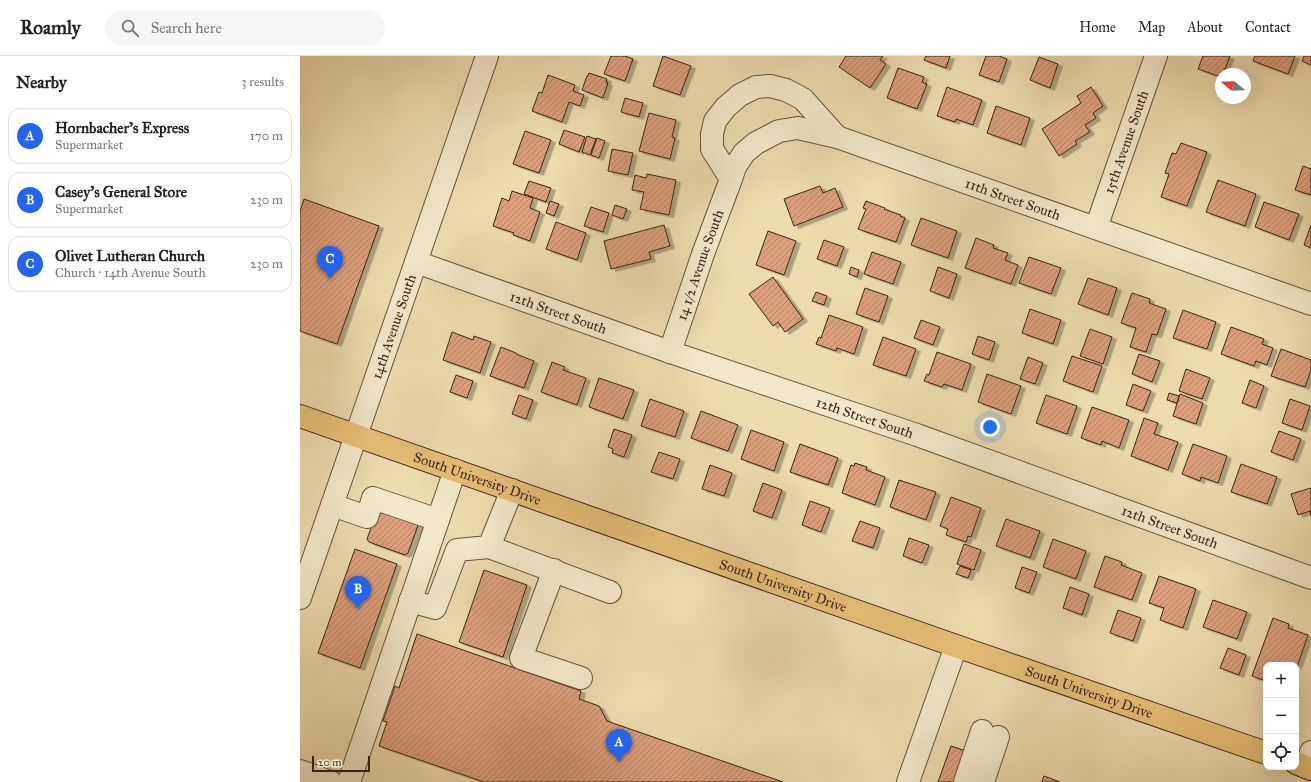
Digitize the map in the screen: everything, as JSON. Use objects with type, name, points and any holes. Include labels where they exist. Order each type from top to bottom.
[{"type":"main road","name":"South University Drive","points":[[300,416],[1263,752]]},
{"type":"street","name":"14th Avenue South","points":[[300,598],[487,56]]},
{"type":"street","name":"15th Avenue South","points":[[1096,228],[1156,56]]},
{"type":"street","points":[[731,179],[712,149],[712,134],[715,121],[726,107],[740,95],[756,87],[770,86],[781,88],[803,99],[836,137]]},
{"type":"street","name":"11th Street South","points":[[731,179],[735,167],[744,153],[756,144],[779,131],[798,128],[836,137],[1311,304]]},
{"type":"street","name":"14 1/2 Avenue South","points":[[670,352],[703,254],[731,179]]},
{"type":"street","name":"12th Street South","points":[[416,262],[670,352],[916,435],[1311,578]]},
{"type":"street","points":[[349,782],[456,470]]},
{"type":"street","points":[[489,547],[512,490]]},
{"type":"street","points":[[332,505],[367,517],[373,498],[438,520]]},
{"type":"street","points":[[410,601],[435,608],[457,550],[489,547],[610,592]]},
{"type":"street","points":[[554,570],[522,658],[581,678]]},
{"type":"street","points":[[908,782],[956,646]]},
{"type":"street","points":[[965,782],[990,734]]},
{"type":"street","points":[[973,782],[990,734]]},
{"type":"street","points":[[983,782],[990,734]]},
{"type":"street","points":[[300,771],[331,782]]},
{"type":"building","points":[[611,56],[625,56],[633,59],[625,81],[604,74]]},
{"type":"building","points":[[663,56],[691,66],[680,95],[653,86]]},
{"type":"building","points":[[846,56],[883,56],[880,60],[886,64],[870,88],[839,67]]},
{"type":"building","points":[[926,56],[950,56],[946,68],[924,60]]},
{"type":"building","points":[[986,56],[999,56],[1007,59],[999,82],[979,75]]},
{"type":"building","points":[[1203,56],[1230,56],[1225,68],[1215,68],[1215,75],[1198,69]]},
{"type":"building","points":[[1255,56],[1295,56],[1288,74],[1253,61]]},
{"type":"building","points":[[1304,56],[1311,56],[1311,65],[1302,61]]},
{"type":"building","points":[[1039,57],[1058,64],[1050,88],[1030,80]]},
{"type":"building","points":[[898,68],[924,77],[922,82],[927,84],[917,109],[887,98]]},
{"type":"building","points":[[589,73],[607,79],[606,83],[608,83],[603,98],[582,90]]},
{"type":"building","points":[[548,75],[575,85],[573,91],[584,95],[580,106],[569,102],[562,122],[532,111],[539,92],[542,93]]},
{"type":"building","points":[[947,87],[982,100],[973,125],[956,119],[955,122],[937,116]]},
{"type":"building","points":[[1091,87],[1103,106],[1093,113],[1096,118],[1085,125],[1090,132],[1075,141],[1077,144],[1059,156],[1042,129],[1081,103],[1077,96]]},
{"type":"building","points":[[625,98],[643,103],[639,117],[621,112]]},
{"type":"building","points":[[996,106],[1030,118],[1021,145],[987,133]]},
{"type":"building","points":[[649,113],[676,120],[672,137],[675,138],[670,159],[639,151]]},
{"type":"building","points":[[564,130],[585,137],[579,152],[559,144]]},
{"type":"building","points":[[525,131],[551,140],[539,173],[513,164]]},
{"type":"building","points":[[587,136],[596,139],[590,155],[582,152]]},
{"type":"building","points":[[597,138],[605,141],[599,158],[591,155]]},
{"type":"building","points":[[1181,143],[1207,152],[1187,206],[1161,197],[1169,174],[1165,173],[1172,153],[1176,154]]},
{"type":"building","points":[[612,149],[633,153],[628,175],[608,171]]},
{"type":"building","points":[[1303,166],[1311,169],[1311,195],[1295,190]]},
{"type":"building","points":[[647,174],[676,180],[669,215],[640,209],[644,192],[632,190],[635,175],[646,178]]},
{"type":"building","points":[[1218,180],[1256,194],[1245,226],[1206,212]]},
{"type":"building","points":[[529,181],[551,188],[546,202],[524,194]]},
{"type":"building","points":[[820,186],[823,193],[835,188],[843,207],[794,226],[784,199]]},
{"type":"building","points":[[512,191],[533,198],[530,208],[540,212],[530,241],[513,235],[514,233],[493,226],[502,198],[509,201]]},
{"type":"building","points":[[304,199],[379,226],[337,344],[300,331],[300,211]]},
{"type":"building","points":[[550,201],[559,204],[554,216],[546,213]]},
{"type":"building","points":[[866,201],[905,218],[896,242],[858,229],[866,209],[863,208]]},
{"type":"building","points":[[1264,202],[1299,214],[1289,240],[1255,227]]},
{"type":"building","points":[[615,205],[627,209],[623,219],[612,215]]},
{"type":"building","points":[[591,207],[609,213],[603,232],[584,226]]},
{"type":"building","points":[[921,218],[957,231],[948,258],[911,245]]},
{"type":"building","points":[[556,222],[586,233],[577,260],[546,249]]},
{"type":"building","points":[[664,225],[670,246],[649,252],[651,259],[611,269],[604,241]]},
{"type":"building","points":[[1311,225],[1311,248],[1304,245]]},
{"type":"building","points":[[768,231],[796,241],[784,275],[756,265]]},
{"type":"building","points":[[976,238],[994,245],[993,248],[1008,253],[1005,260],[1018,265],[1011,284],[965,268]]},
{"type":"building","points":[[824,240],[844,247],[837,266],[817,259]]},
{"type":"building","points":[[872,252],[901,262],[893,284],[864,274]]},
{"type":"building","points":[[1029,257],[1061,268],[1051,294],[1019,283]]},
{"type":"building","points":[[851,267],[859,270],[857,277],[849,274]]},
{"type":"building","points":[[938,267],[957,274],[949,298],[930,291]]},
{"type":"building","points":[[773,277],[803,319],[785,332],[778,322],[773,326],[749,294]]},
{"type":"building","points":[[1088,278],[1117,288],[1108,315],[1078,304]]},
{"type":"building","points":[[865,288],[888,296],[879,322],[856,314]]},
{"type":"building","points":[[816,292],[827,296],[824,305],[812,301]]},
{"type":"building","points":[[1132,293],[1150,299],[1149,303],[1166,309],[1157,335],[1152,334],[1146,352],[1130,347],[1136,328],[1121,323]]},
{"type":"building","points":[[1030,309],[1061,320],[1053,344],[1022,333]]},
{"type":"building","points":[[1183,310],[1216,322],[1207,349],[1173,338]]},
{"type":"building","points":[[829,315],[863,327],[854,354],[837,348],[836,351],[816,344],[819,337],[821,338]]},
{"type":"building","points":[[921,320],[940,327],[933,345],[914,338]]},
{"type":"building","points":[[1231,327],[1264,339],[1262,344],[1273,348],[1267,365],[1256,361],[1254,366],[1221,354]]},
{"type":"building","points":[[1090,329],[1112,337],[1103,364],[1080,356]]},
{"type":"building","points":[[452,332],[473,340],[474,336],[491,342],[480,373],[443,360]]},
{"type":"building","points":[[978,336],[995,342],[989,360],[972,354]]},
{"type":"building","points":[[883,337],[916,349],[906,376],[873,365]]},
{"type":"building","points":[[501,347],[534,361],[524,388],[490,376]]},
{"type":"building","points":[[1281,349],[1311,360],[1311,370],[1305,387],[1271,376]]},
{"type":"building","points":[[937,352],[971,364],[962,390],[944,384],[942,387],[924,381],[927,374],[929,375]]},
{"type":"building","points":[[1139,354],[1160,361],[1152,382],[1132,374]]},
{"type":"building","points":[[1072,356],[1102,366],[1093,392],[1063,381]]},
{"type":"building","points":[[1028,357],[1043,363],[1035,384],[1020,379]]},
{"type":"building","points":[[552,362],[565,367],[563,370],[586,378],[577,405],[541,392]]},
{"type":"building","points":[[1186,369],[1210,378],[1202,399],[1179,391]]},
{"type":"building","points":[[987,374],[1021,386],[1011,414],[978,402]]},
{"type":"building","points":[[456,375],[473,381],[467,398],[450,392]]},
{"type":"building","points":[[599,378],[634,390],[623,419],[589,407]]},
{"type":"building","points":[[1250,380],[1264,386],[1256,408],[1242,403]]},
{"type":"building","points":[[1133,384],[1151,391],[1143,411],[1126,405]]},
{"type":"building","points":[[1169,393],[1179,396],[1177,403],[1167,400]]},
{"type":"building","points":[[1180,394],[1203,403],[1196,424],[1173,416]]},
{"type":"building","points":[[519,395],[533,400],[526,419],[512,414]]},
{"type":"building","points":[[1046,395],[1077,406],[1067,434],[1036,423]]},
{"type":"building","points":[[650,399],[684,411],[675,437],[641,426]]},
{"type":"building","points":[[1290,399],[1310,406],[1302,430],[1282,423]]},
{"type":"building","points":[[1092,407],[1129,420],[1119,448],[1102,441],[1101,445],[1081,438]]},
{"type":"building","points":[[701,411],[738,425],[728,451],[691,438]]},
{"type":"building","points":[[1144,418],[1158,423],[1154,434],[1178,442],[1168,470],[1131,456]]},
{"type":"building","points":[[614,429],[632,435],[624,457],[612,453],[613,449],[608,447]]},
{"type":"building","points":[[751,430],[784,442],[774,471],[741,459]]},
{"type":"building","points":[[1279,431],[1301,439],[1293,460],[1271,452]]},
{"type":"building","points":[[800,444],[838,458],[828,485],[790,472]]},
{"type":"building","points":[[1193,444],[1227,456],[1218,483],[1201,477],[1200,481],[1182,474]]},
{"type":"building","points":[[659,452],[680,459],[673,479],[651,472]]},
{"type":"building","points":[[855,463],[867,467],[866,470],[885,477],[875,505],[842,493],[851,465],[854,466]]},
{"type":"building","points":[[1241,464],[1277,477],[1267,504],[1231,492]]},
{"type":"building","points":[[710,465],[732,473],[724,496],[702,489]]},
{"type":"building","points":[[899,480],[936,492],[926,520],[890,507]]},
{"type":"building","points":[[763,483],[782,490],[772,518],[753,511]]},
{"type":"building","points":[[1311,488],[1311,516],[1310,511],[1298,515],[1291,494]]},
{"type":"building","points":[[951,497],[981,508],[971,537],[968,536],[966,542],[946,535],[948,529],[940,526]]},
{"type":"building","points":[[810,501],[830,508],[821,532],[802,525]]},
{"type":"building","points":[[379,506],[420,520],[408,553],[405,555],[369,542],[367,539]]},
{"type":"building","points":[[1006,519],[1040,531],[1030,558],[996,546]]},
{"type":"building","points":[[860,521],[880,528],[873,548],[852,541]]},
{"type":"building","points":[[909,538],[929,545],[922,563],[903,556]]},
{"type":"building","points":[[1053,539],[1086,551],[1076,579],[1043,567]]},
{"type":"building","points":[[964,544],[981,550],[974,570],[957,564]]},
{"type":"building","points":[[355,549],[397,564],[360,668],[318,653]]},
{"type":"building","points":[[1105,556],[1122,562],[1121,565],[1142,573],[1132,600],[1094,587]]},
{"type":"building","points":[[960,566],[971,570],[968,578],[956,574]]},
{"type":"building","points":[[1022,567],[1037,572],[1029,593],[1015,588]]},
{"type":"building","points":[[484,570],[527,585],[503,657],[459,642]]},
{"type":"building","points":[[1159,576],[1196,589],[1183,628],[1160,620],[1164,608],[1149,603]]},
{"type":"building","points":[[1070,587],[1089,594],[1082,615],[1063,608]]},
{"type":"building","points":[[1213,600],[1247,612],[1237,639],[1203,627]]},
{"type":"building","points":[[1118,610],[1141,618],[1133,641],[1110,633]]},
{"type":"building","points":[[1273,618],[1289,624],[1288,628],[1308,635],[1299,662],[1263,662],[1263,680],[1252,676]]},
{"type":"building","points":[[417,634],[581,691],[579,699],[599,706],[607,721],[783,782],[484,782],[379,746],[387,722],[383,721],[395,686],[399,688]]},
{"type":"building","points":[[1228,648],[1246,655],[1239,675],[1220,668]]},
{"type":"building","points":[[951,746],[972,753],[962,782],[938,782]]},
{"type":"building","points":[[1044,776],[1060,782],[1042,782]]},
{"type":"place","name":"Olivet Lutheran Church","points":[[330,279]]},
{"type":"place","name":"Casey's General Store","points":[[358,609]]},
{"type":"place","name":"Hornbacher's Express","points":[[619,762]]}]
